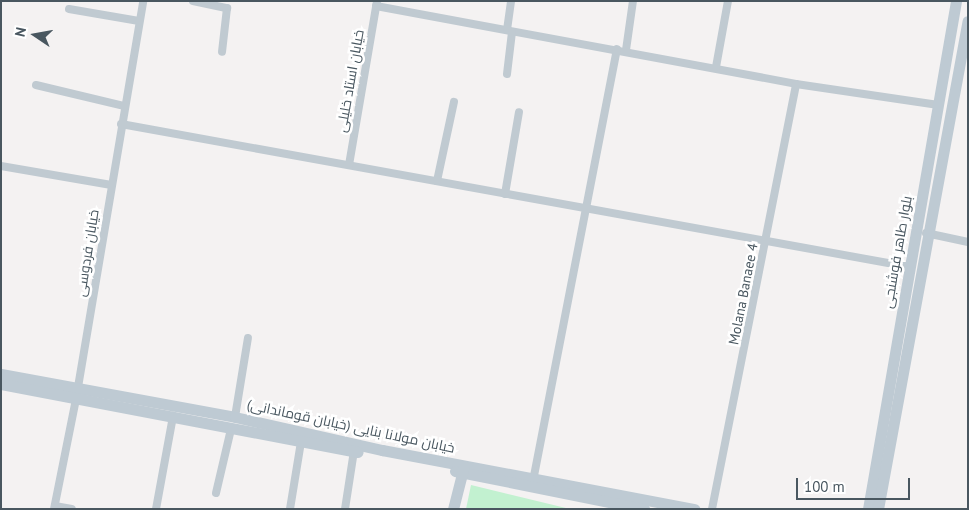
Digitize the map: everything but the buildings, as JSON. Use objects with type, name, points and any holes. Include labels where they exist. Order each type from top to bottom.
[{"type":"street","name":"خیابان فردوسی","points":[[54,507],[77,393],[143,1]]},
{"type":"street","points":[[193,1],[228,8],[222,52]]},
{"type":"street","points":[[507,74],[511,1]]},
{"type":"street","points":[[626,50],[633,1]]},
{"type":"street","points":[[716,67],[728,1]]},
{"type":"street","name":"بلوار طاهر فوشنجی","points":[[868,509],[956,1]]},
{"type":"street","points":[[376,4],[510,31],[716,67],[796,84],[938,105]]},
{"type":"street","name":"خیابان استاد خلیلی","points":[[349,165],[376,4]]},
{"type":"street","points":[[69,9],[139,21]]},
{"type":"street","name":"بلوار طاهر فوشنجی","points":[[878,509],[968,21]]},
{"type":"street","points":[[533,482],[617,49]]},
{"type":"street","name":"Molana Banaee 4","points":[[712,509],[796,84]]},
{"type":"street","points":[[36,85],[124,106]]},
{"type":"street","points":[[437,181],[454,102]]},
{"type":"street","points":[[504,194],[518,112]]},
{"type":"street","points":[[121,124],[910,267]]},
{"type":"street","points":[[1,166],[111,185]]},
{"type":"street","points":[[916,230],[968,242]]},
{"type":"street","points":[[235,417],[248,338]]},
{"type":"street","name":"خیابان مولانا بنایی (خیابان قوماندانی)","points":[[1,374],[231,429],[463,468]]},
{"type":"street","name":"خیابان مولانا بنایی (خیابان قوماندانی)","points":[[1,384],[77,393],[235,417],[463,468],[533,482],[694,509]]},
{"type":"street","points":[[156,509],[173,416]]},
{"type":"street","points":[[216,493],[231,429]]},
{"type":"street","points":[[290,509],[301,442]]},
{"type":"street","points":[[345,509],[354,451]]},
{"type":"street","points":[[453,509],[463,468]]},
{"type":"street","name":"خیابان مولانا بنایی (خیابان قوماندانی)","points":[[533,482],[621,506],[644,509]]},
{"type":"street","points":[[54,507],[72,509]]},
{"type":"green space","points":[[471,485],[570,509],[466,509]]}]
